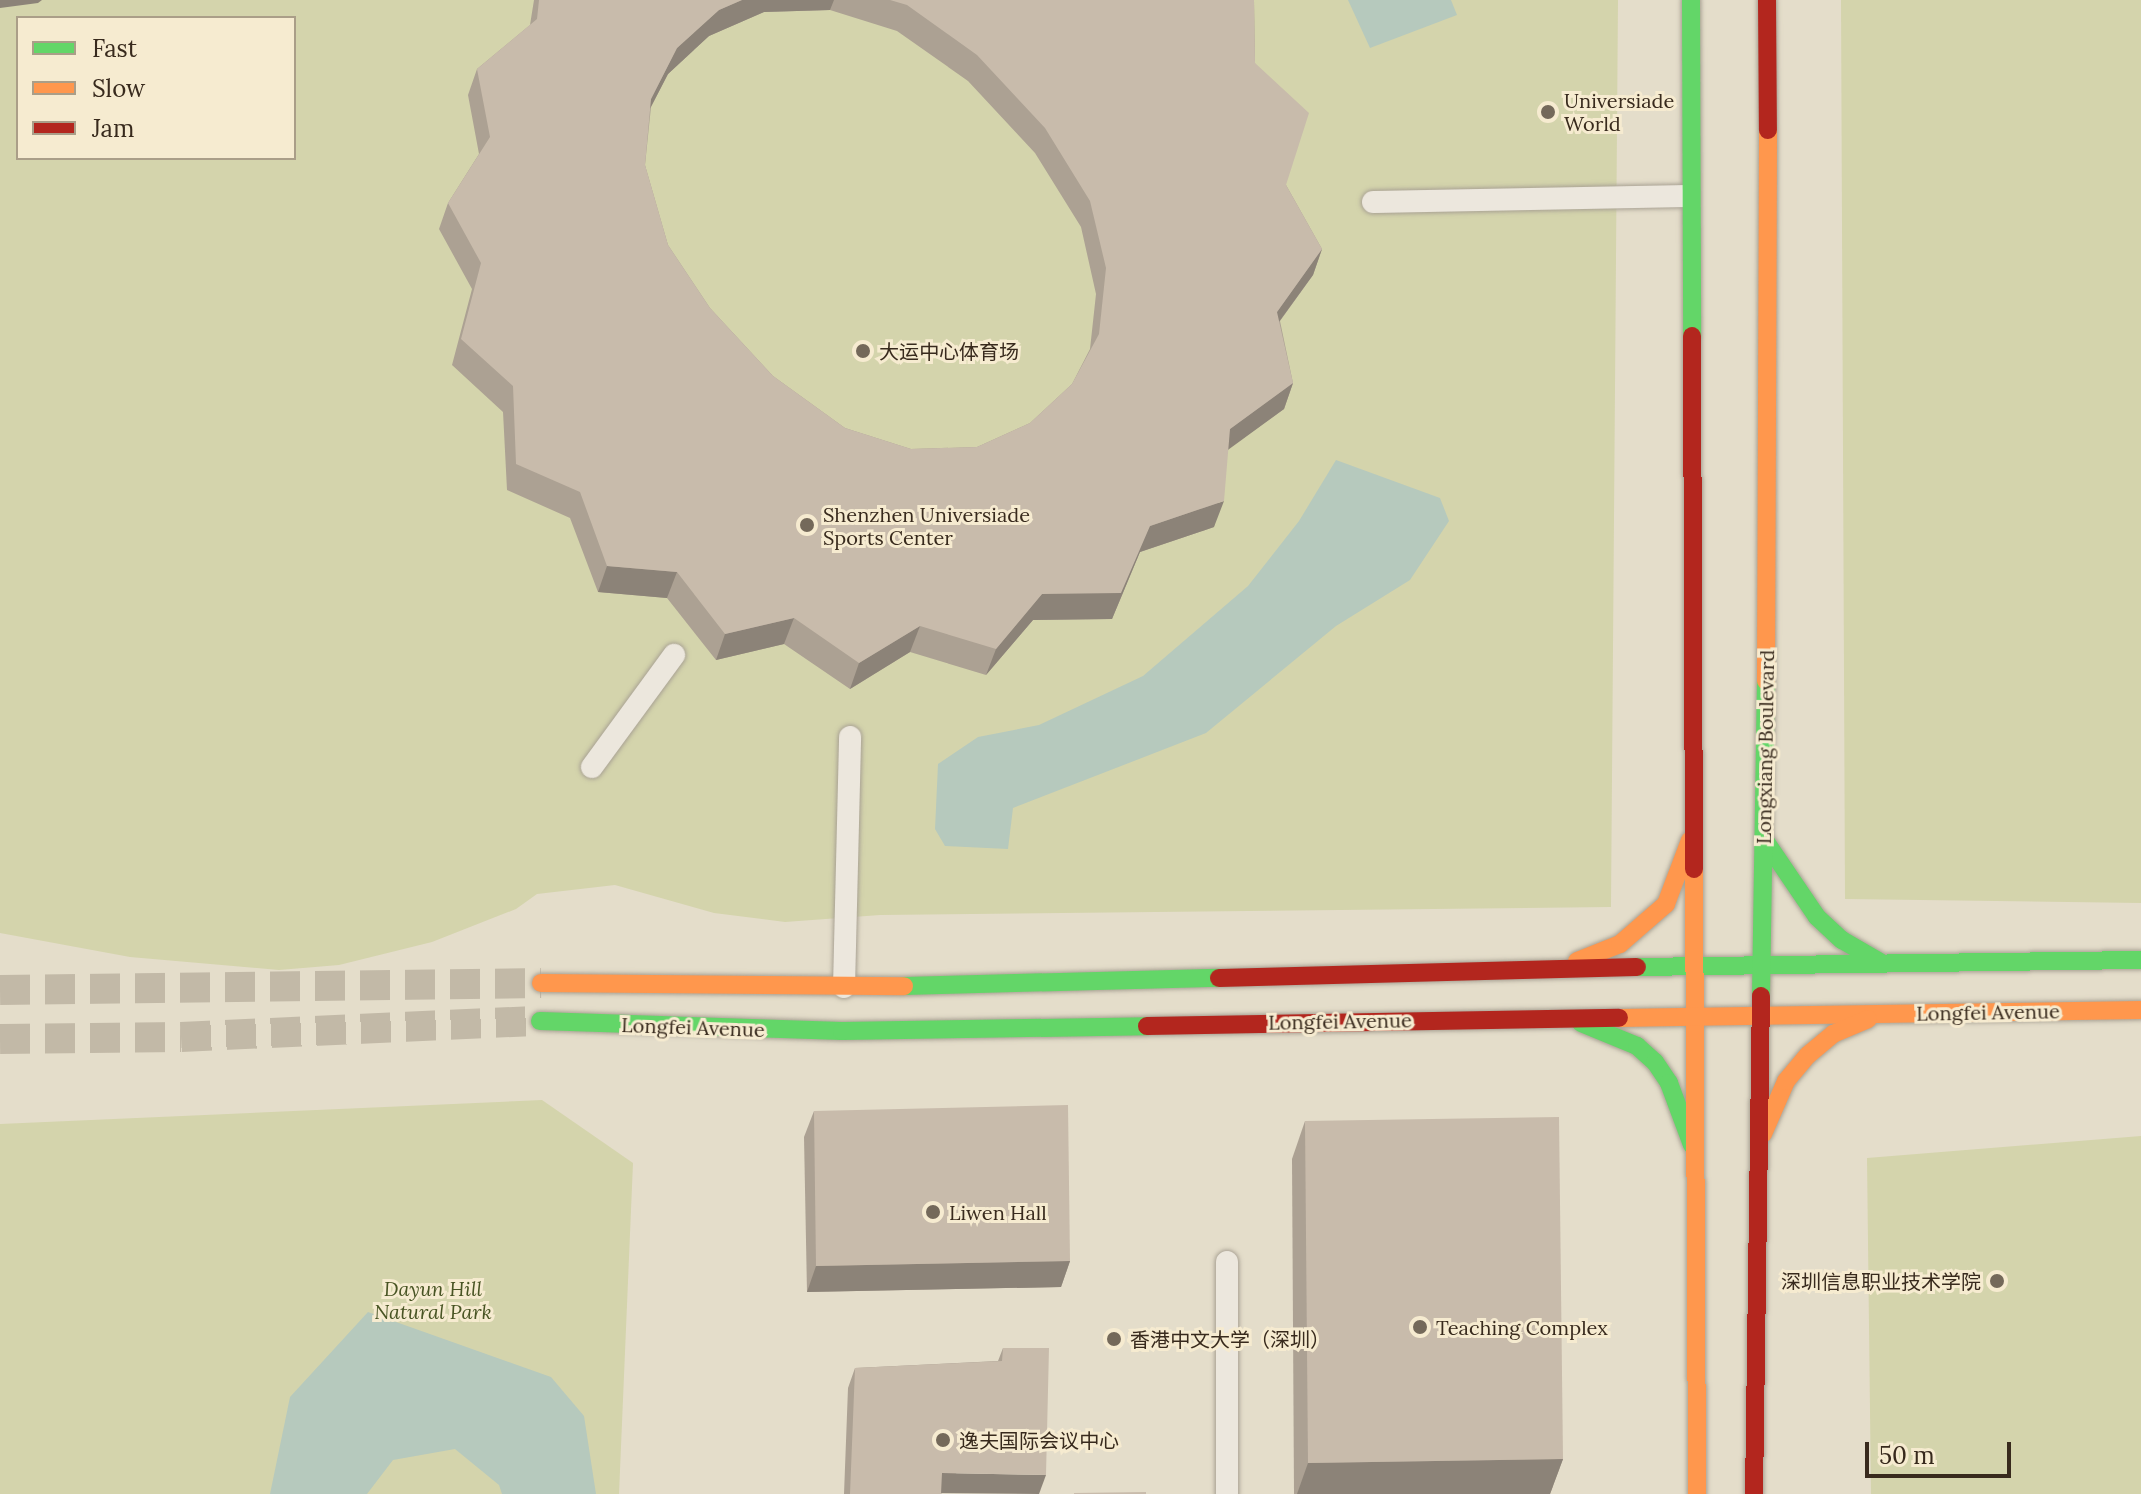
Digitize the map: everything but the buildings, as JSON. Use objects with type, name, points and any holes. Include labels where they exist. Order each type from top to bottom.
[{"type":"main road","points":[[1691,0],[1689,196],[1697,1494]]},
{"type":"main road","name":"Longxiang Boulevard","points":[[1754,1494],[1763,964],[1767,0]]},
{"type":"main road","points":[[1553,969],[1620,944],[1646,925],[1666,904],[1692,834]]},
{"type":"main road","points":[[1764,839],[1817,917],[1842,940],[1882,963]]},
{"type":"main road","name":"Longfei Avenue","points":[[541,983],[844,987],[1693,965],[2141,960]]},
{"type":"main road","name":"Longfei Avenue","points":[[540,1021],[842,1031],[2141,1010]]},
{"type":"main road","points":[[1760,1144],[1786,1081],[1808,1055],[1855,1022],[1895,1013]]},
{"type":"main road","points":[[1564,1017],[1612,1034],[1655,1062],[1669,1083],[1694,1153]]},
{"type":"street","points":[[1373,202],[1689,196]]},
{"type":"street","points":[[592,767],[674,655]]},
{"type":"street","points":[[844,987],[850,737]]},
{"type":"street","points":[[1227,1262],[1227,1494]]},
{"type":"green space","name":"Shenzhen Universiade Sports Center","points":[[0,0],[1618,0],[1611,907],[880,915],[785,922],[714,913],[615,885],[537,894],[516,909],[432,942],[339,965],[279,970],[130,957],[0,933]]},
{"type":"green space","points":[[1841,0],[2141,0],[2141,903],[1845,899]]},
{"type":"green space","name":"Dayun Hill Natural Park","points":[[542,1100],[633,1163],[619,1494],[0,1494],[0,1124]]},
{"type":"green space","name":"深圳信息职业技术学院","points":[[2141,1136],[2141,1494],[1871,1494],[1867,1158]]},
{"type":"shaded area","points":[[1348,0],[1451,0],[1457,15],[1370,48]]},
{"type":"shaded area","points":[[1336,460],[1440,498],[1449,521],[1410,580],[1336,626],[1206,733],[1013,808],[1008,849],[945,846],[935,829],[938,764],[978,737],[1039,725],[1143,676],[1248,586],[1299,521]]},
{"type":"shaded area","points":[[368,1312],[551,1377],[584,1416],[596,1494],[502,1494],[499,1485],[455,1449],[393,1460],[367,1494],[270,1494],[290,1397]]},
{"type":"tunnel","points":[[0,990],[541,983]]},
{"type":"tunnel","points":[[0,1039],[181,1037],[540,1021]]},
{"type":"traffic: fast","points":[[1691,0],[1692,336]]},
{"type":"traffic: fast","points":[[1761,996],[1766,681]]},
{"type":"traffic: fast","points":[[1764,839],[1817,917],[1842,940],[1880,962]]},
{"type":"traffic: fast","points":[[1637,967],[2141,960]]},
{"type":"traffic: fast","points":[[904,986],[1219,978]]},
{"type":"traffic: fast","points":[[540,1021],[842,1031],[1147,1026]]},
{"type":"traffic: fast","points":[[1581,1023],[1637,1046],[1655,1062],[1669,1083],[1692,1145]]},
{"type":"traffic: slow","points":[[1766,681],[1768,130]]},
{"type":"traffic: slow","points":[[1577,961],[1620,944],[1666,904],[1690,840]]},
{"type":"traffic: slow","points":[[1694,869],[1697,1494]]},
{"type":"traffic: slow","points":[[541,983],[904,986]]},
{"type":"traffic: slow","points":[[1619,1018],[2141,1010]]},
{"type":"traffic: slow","points":[[1763,1134],[1786,1081],[1808,1055],[1833,1034],[1868,1019]]},
{"type":"traffic: jam","points":[[1767,0],[1768,130]]},
{"type":"traffic: jam","points":[[1692,336],[1694,869]]},
{"type":"traffic: jam","points":[[1219,978],[1637,967]]},
{"type":"traffic: jam","points":[[1754,1494],[1761,996]]},
{"type":"traffic: jam","points":[[1147,1026],[1619,1018]]},
{"type":"place","name":"Universiade World","points":[[1548,112]]},
{"type":"place","name":"大运中心体育场","points":[[863,351]]},
{"type":"place","name":"Shenzhen Universiade Sports Center","points":[[807,525]]},
{"type":"place","name":"Liwen Hall","points":[[933,1212]]},
{"type":"place","name":"深圳信息职业技术学院","points":[[1997,1281]]},
{"type":"place","name":"Teaching Complex","points":[[1420,1327]]},
{"type":"place","name":"香港中文大学（深圳）","points":[[1114,1339]]},
{"type":"place","name":"逸夫国际会议中心","points":[[943,1440]]}]
